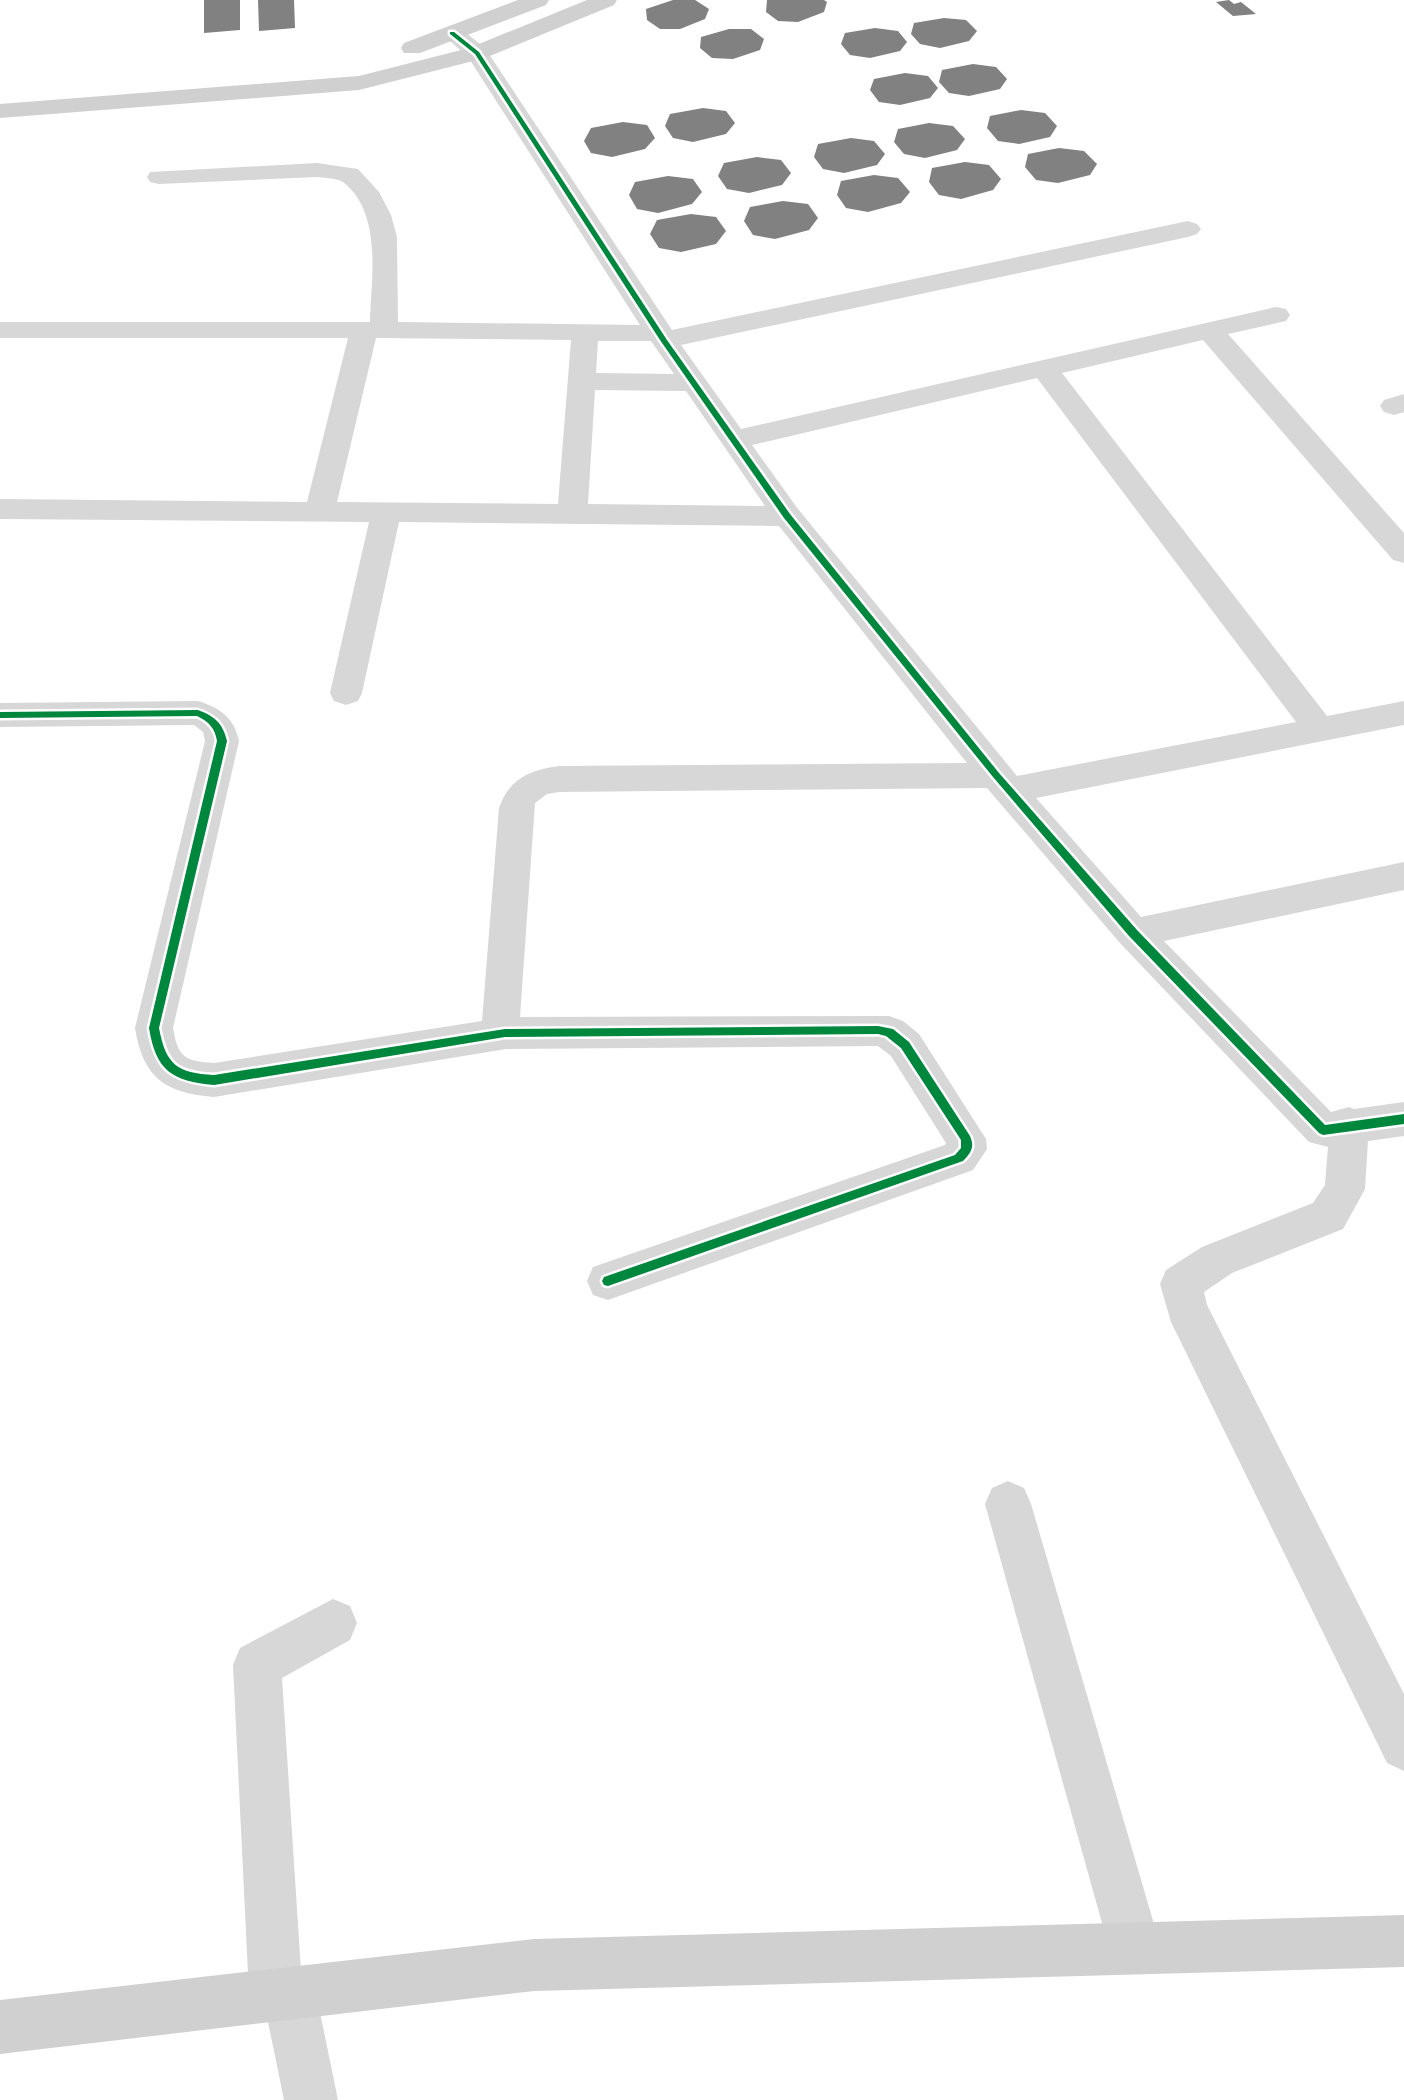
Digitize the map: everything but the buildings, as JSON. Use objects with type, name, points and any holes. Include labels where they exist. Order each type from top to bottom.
[{"type":"street","points":[[176,75],[369,61],[538,0]]},
{"type":"street","points":[[0,111],[317,88],[393,76],[477,53],[606,0]]},
{"type":"street","points":[[452,33],[477,53],[662,336],[787,516],[1002,782],[1133,933],[1323,1130],[1349,1124],[1404,1119]]},
{"type":"street","points":[[159,177],[317,170],[349,174],[366,192],[378,215],[384,237],[374,330],[320,512]]},
{"type":"street","points":[[0,330],[374,330],[585,332],[662,336],[1188,229]]},
{"type":"street","points":[[732,440],[1276,315]]},
{"type":"street","points":[[1209,330],[1404,554]]},
{"type":"street","points":[[572,514],[585,332]]},
{"type":"street","points":[[1044,368],[1320,730]]},
{"type":"street","points":[[581,381],[694,383]]},
{"type":"street","points":[[0,509],[787,516]]},
{"type":"street","points":[[346,692],[386,513]]},
{"type":"street","points":[[0,715],[190,713],[212,718],[221,729],[222,741],[154,1028],[156,1049],[174,1073],[192,1079],[214,1080],[499,1035],[889,1032],[905,1045],[966,1139],[967,1149],[959,1158],[608,1281]]},
{"type":"street","points":[[499,1035],[516,808],[519,798],[533,784],[559,779],[1002,782],[1320,730],[1404,713]]},
{"type":"street","points":[[1133,933],[1404,876]]},
{"type":"street","points":[[1349,1124],[1345,1189],[1328,1216],[1217,1260],[1181,1284],[1186,1308],[1404,1746]]},
{"type":"street","points":[[1008,1504],[1135,1948]]},
{"type":"street","points":[[311,2100],[282,1994],[257,1665],[333,1623]]},
{"type":"street","points":[[0,2026],[534,1965],[1404,1941]]},
{"type":"cycle path","points":[[452,33],[477,53],[664,340],[787,516],[996,775],[1133,933],[1323,1130],[1404,1119]]},
{"type":"cycle path","points":[[0,715],[198,713],[212,720],[220,730],[222,741],[154,1028],[156,1042],[165,1062],[171,1069],[188,1077],[214,1080],[505,1033],[878,1030],[889,1032],[905,1045],[966,1139],[967,1149],[959,1158],[608,1281]]}]
